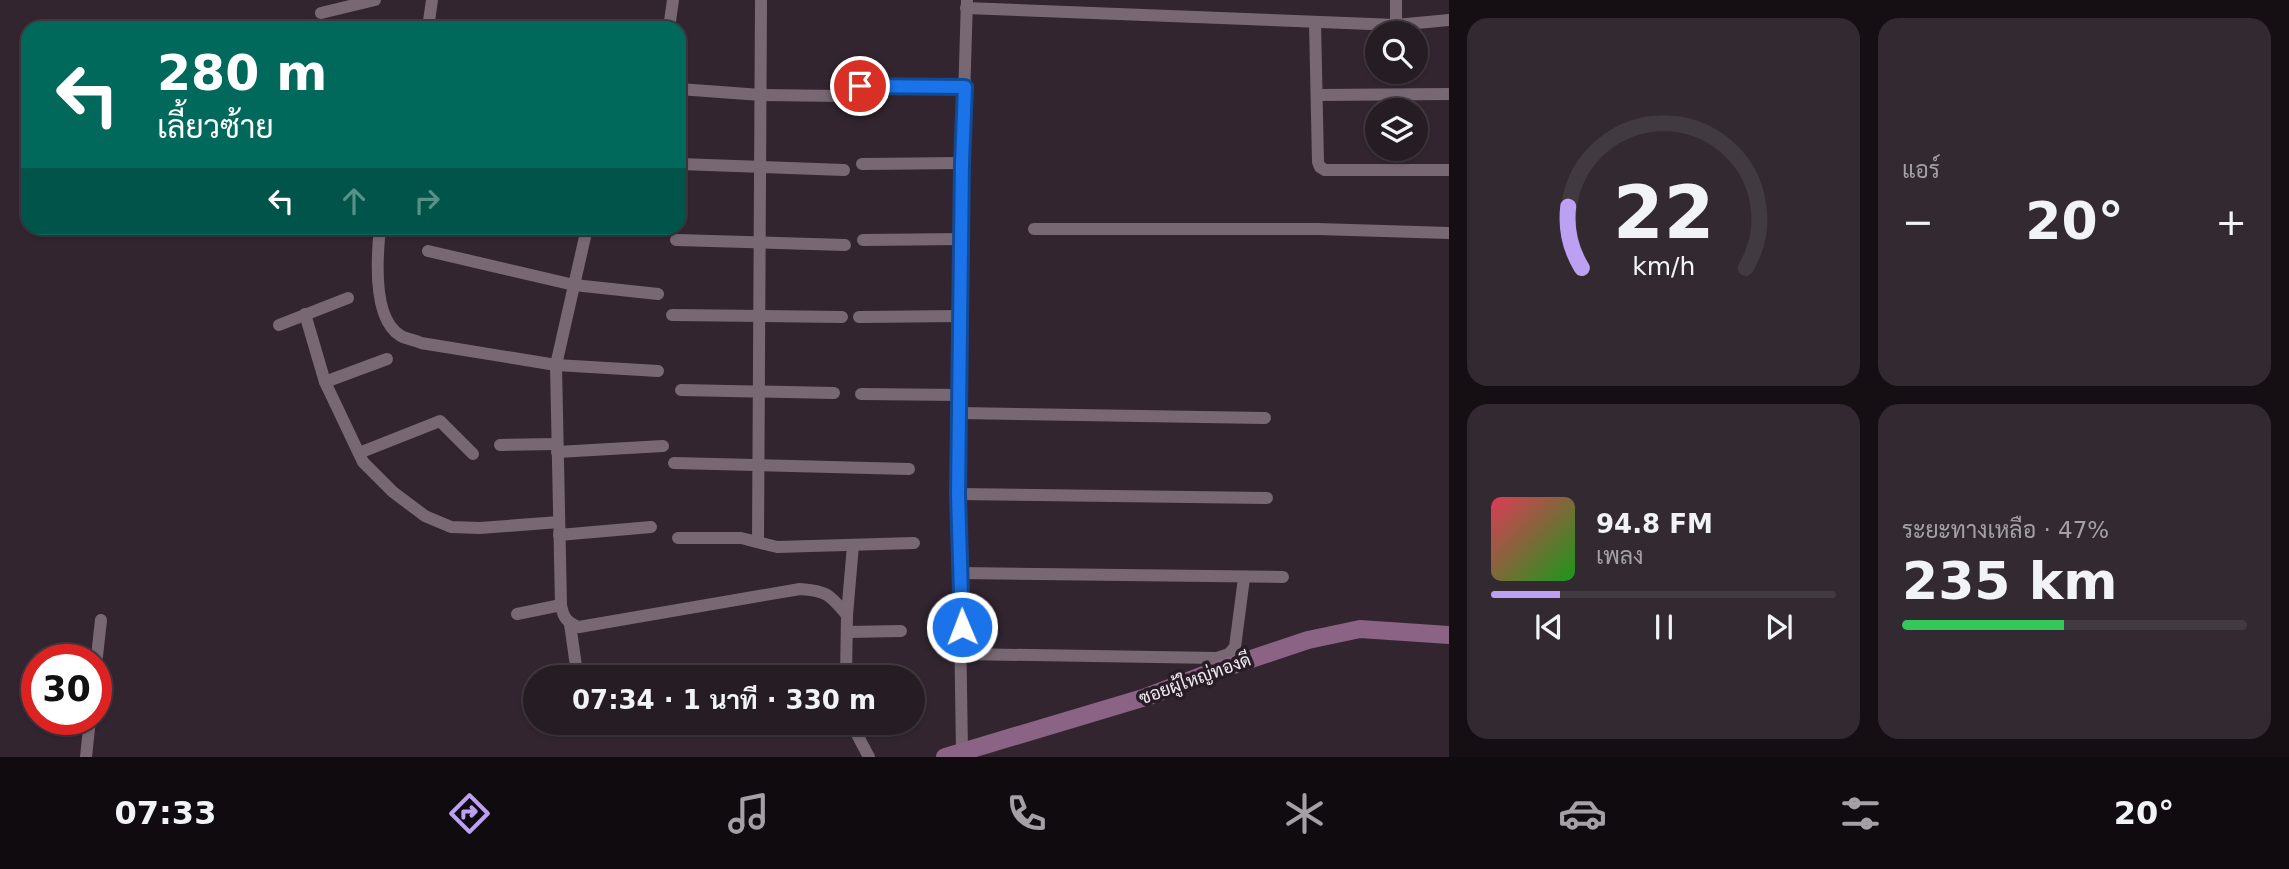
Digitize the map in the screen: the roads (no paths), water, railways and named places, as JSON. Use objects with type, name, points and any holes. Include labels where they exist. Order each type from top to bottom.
[{"type":"street","points":[[321,13],[375,0]]},
{"type":"street","points":[[429,21],[432,0]]},
{"type":"street","points":[[670,21],[673,0]]},
{"type":"street","points":[[758,540],[761,0]]},
{"type":"street","points":[[1395,0],[1396,21]]},
{"type":"street","points":[[954,755],[962,654],[958,494],[966,4],[1365,24]]},
{"type":"street","points":[[1428,22],[1449,20]]},
{"type":"street","points":[[1315,22],[1320,167],[1325,170],[1449,170]]},
{"type":"street","points":[[860,86],[965,87]]},
{"type":"street","points":[[686,90],[761,95],[843,96]]},
{"type":"street","points":[[1317,95],[1449,94]]},
{"type":"street","points":[[862,164],[962,163]]},
{"type":"street","points":[[686,164],[844,170]]},
{"type":"street","points":[[1034,229],[1318,229],[1449,233]]},
{"type":"street","points":[[380,235],[378,281],[382,311],[400,335],[421,343],[556,365],[658,371]]},
{"type":"street","points":[[585,235],[556,365],[563,616],[570,624],[579,627],[800,589],[830,594],[847,615]]},
{"type":"street","points":[[863,240],[962,239]]},
{"type":"street","points":[[676,240],[845,245]]},
{"type":"street","points":[[428,251],[574,285],[658,295]]},
{"type":"street","points":[[279,325],[348,298]]},
{"type":"street","points":[[305,313],[325,382],[363,462],[393,492],[425,516],[451,527],[651,527]]},
{"type":"street","points":[[672,315],[842,317]]},
{"type":"street","points":[[859,317],[961,316]]},
{"type":"street","points":[[325,382],[387,359]]},
{"type":"street","points":[[681,390],[834,393]]},
{"type":"street","points":[[861,394],[960,395]]},
{"type":"street","points":[[961,413],[1265,418]]},
{"type":"street","points":[[359,453],[440,421],[473,454]]},
{"type":"street","points":[[500,445],[557,448],[663,446]]},
{"type":"street","points":[[674,463],[909,469]]},
{"type":"street","points":[[958,494],[1267,498]]},
{"type":"street","points":[[678,538],[741,538],[758,540],[776,547],[914,542]]},
{"type":"street","points":[[846,665],[853,545]]},
{"type":"street","points":[[960,573],[1283,577]]},
{"type":"street","points":[[962,654],[1217,658],[1229,654],[1235,647],[1244,578]]},
{"type":"street","points":[[517,614],[561,605]]},
{"type":"street","points":[[98,644],[101,620]]},
{"type":"street","points":[[570,624],[576,665]]},
{"type":"street","name":"ซอยผู้ใหญ่ทองดี","points":[[954,755],[1146,697],[1308,640],[1360,629],[1449,635]]},
{"type":"street","points":[[847,632],[901,631]]},
{"type":"street","points":[[86,757],[88,735]]},
{"type":"street","points":[[856,735],[865,756]]}]
